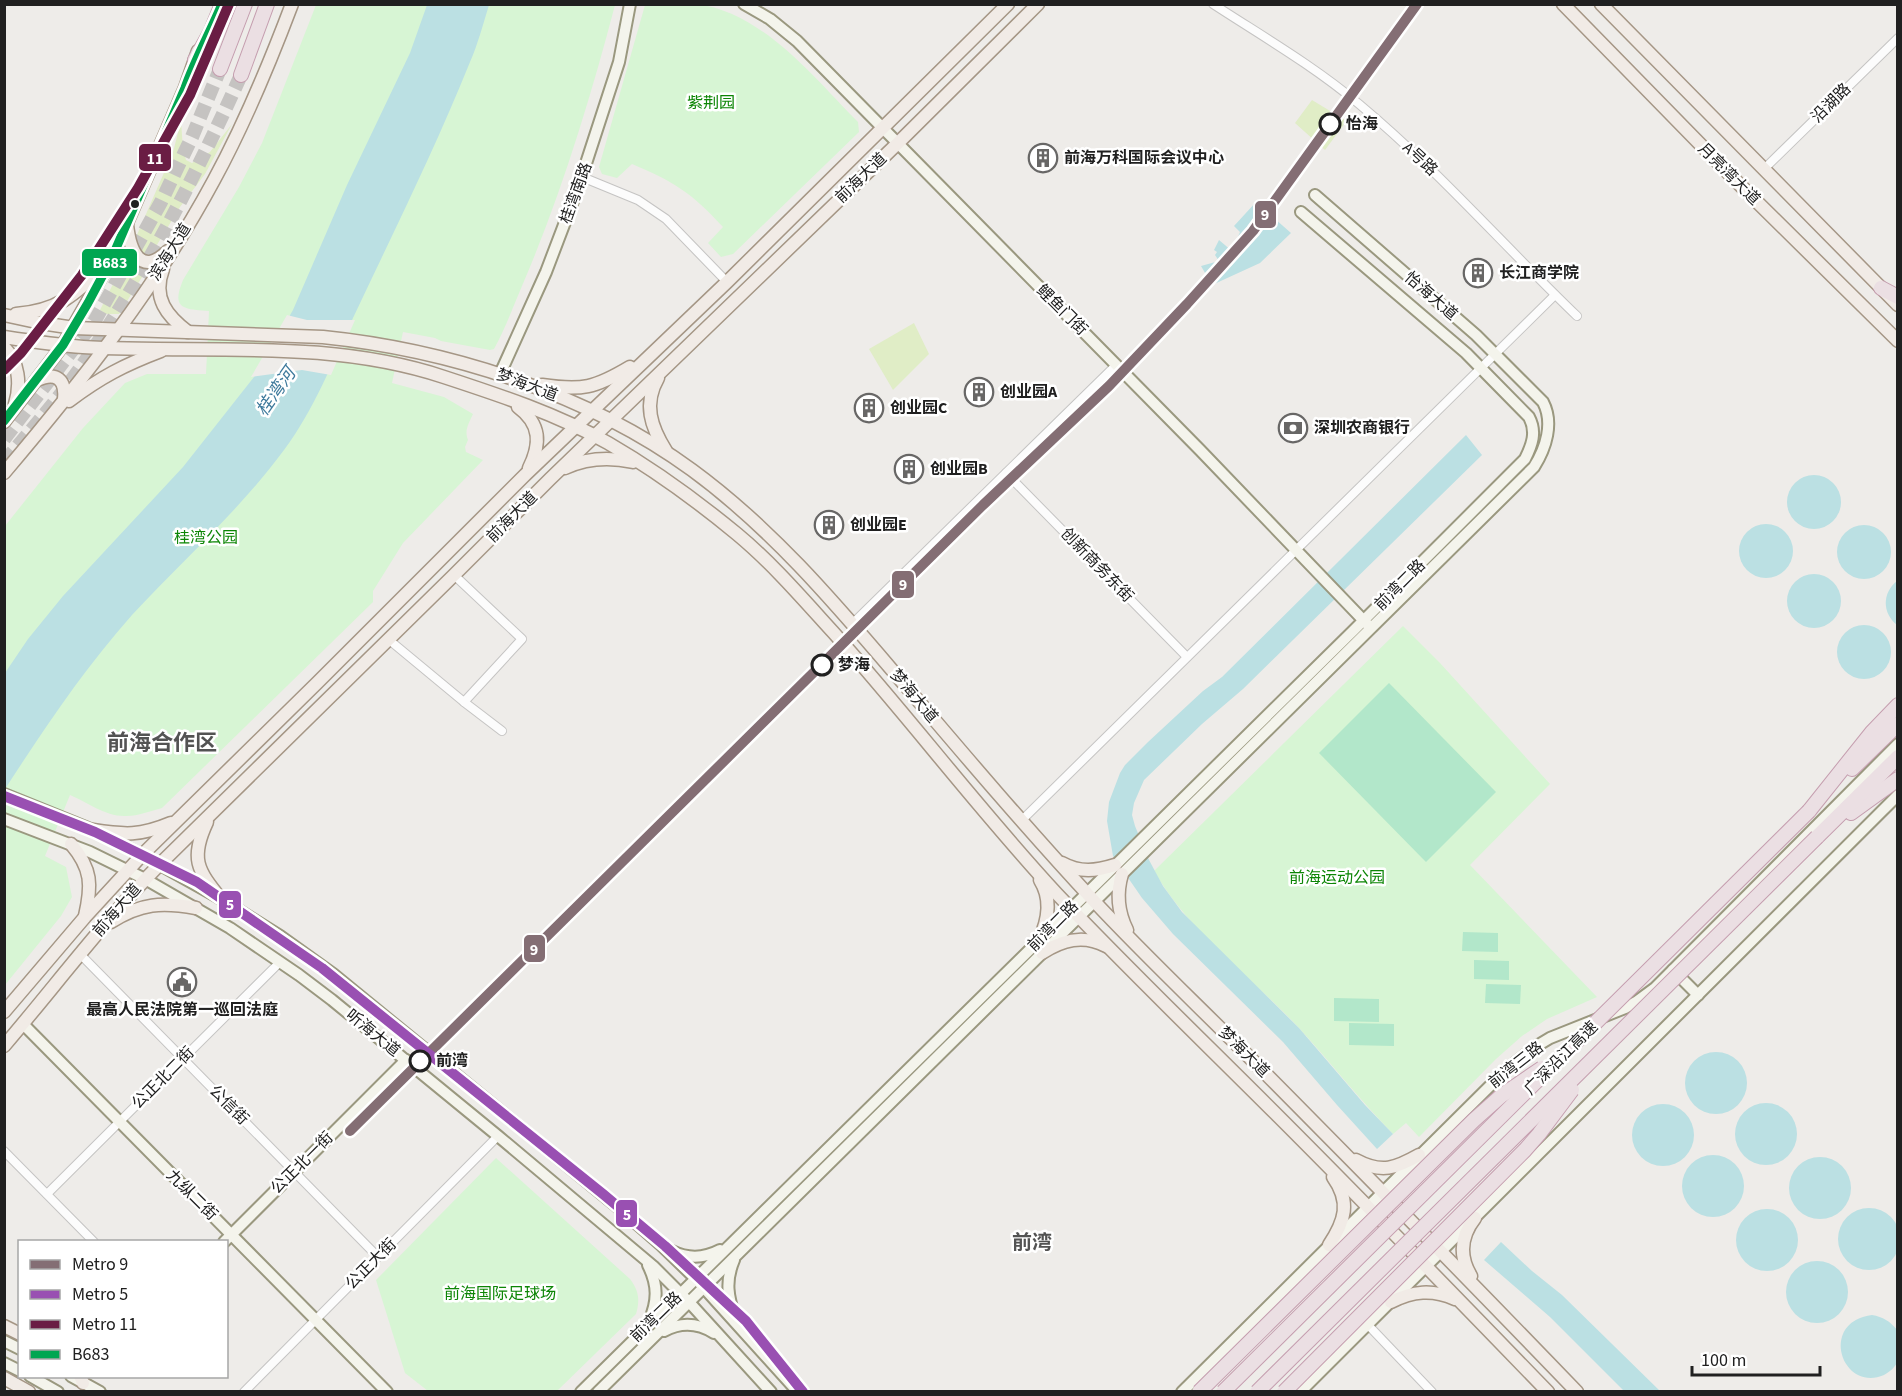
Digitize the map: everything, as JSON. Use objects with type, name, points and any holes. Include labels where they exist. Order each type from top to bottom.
[{"type":"highway","points":[[195,60],[212,31],[222,4]]},
{"type":"highway","points":[[220,69],[245,4]]},
{"type":"highway","points":[[241,75],[267,4]]},
{"type":"highway","points":[[1881,288],[1898,297]]},
{"type":"highway","points":[[1809,811],[1872,732],[1898,705]]},
{"type":"highway","name":"广深沿江高速","points":[[1223,1392],[1898,724]]},
{"type":"highway","name":"广深沿江高速","points":[[1257,1392],[1898,756]]},
{"type":"highway","points":[[1817,837],[1898,779]]},
{"type":"highway","points":[[1199,1392],[1474,1120],[1502,1096],[1580,1040]]},
{"type":"highway","points":[[1284,1392],[1525,1150],[1602,1052]]},
{"type":"main road","points":[[8,417],[63,345],[111,260],[185,88],[215,4]]},
{"type":"main road","name":"滨海大道","points":[[4,473],[106,347],[166,261],[213,182],[242,126],[292,4]]},
{"type":"main road","name":"前海大道","points":[[4,1012],[127,870],[525,475],[728,282],[1008,4]]},
{"type":"main road","name":"前海大道","points":[[4,1046],[102,927],[145,879],[550,479],[898,143],[1038,4]]},
{"type":"main road","name":"月亮湾大道","points":[[1563,4],[1742,187],[1898,341]]},
{"type":"main road","name":"月亮湾大道","points":[[1601,4],[1898,305]]},
{"type":"main road","points":[[127,223],[131,248],[141,259],[151,261],[158,259],[177,243]]},
{"type":"main road","points":[[4,315],[30,313],[56,306],[82,287],[111,260]]},
{"type":"main road","points":[[166,261],[161,274],[160,288],[165,310],[190,332]]},
{"type":"main road","name":"梦海大道","points":[[4,315],[41,324],[74,328],[323,337],[422,353],[524,382],[611,421],[669,454],[717,489],[774,538],[852,624],[1054,859],[1577,1392]]},
{"type":"main road","name":"梦海大道","points":[[4,337],[63,345],[318,352],[418,369],[496,395],[575,427],[642,464],[738,535],[774,568],[857,659],[1032,866],[1075,912],[1316,1154],[1548,1392]]},
{"type":"main road","points":[[4,347],[13,358],[19,379],[16,401],[8,417]]},
{"type":"main road","points":[[54,413],[93,383],[117,369],[167,349]]},
{"type":"main road","points":[[524,382],[565,388],[594,386],[647,357]]},
{"type":"main road","points":[[662,371],[651,394],[650,415],[655,433],[669,454]]},
{"type":"main road","points":[[36,381],[50,376],[60,380],[63,384],[64,400]]},
{"type":"main road","points":[[496,395],[525,412],[536,430],[536,451],[525,475]]},
{"type":"main road","points":[[550,479],[565,468],[586,461],[618,459],[642,464]]},
{"type":"main road","points":[[211,814],[202,832],[197,861],[201,874],[221,899]]},
{"type":"main road","points":[[93,830],[133,834],[177,821]]},
{"type":"main road","points":[[71,844],[81,856],[89,877],[89,900],[85,917]]},
{"type":"main road","points":[[1054,859],[1072,868],[1087,871],[1119,870],[1119,906],[1124,923],[1137,944]]},
{"type":"main road","points":[[1032,866],[1043,884],[1048,906],[1041,946],[1076,939],[1102,944],[1113,951]]},
{"type":"main road","points":[[102,927],[133,909],[148,905],[180,905],[196,909]]},
{"type":"main road","points":[[1316,1154],[1337,1183],[1342,1196],[1344,1217],[1340,1229],[1329,1245]]},
{"type":"main road","points":[[1345,1154],[1367,1166],[1376,1168],[1399,1166],[1419,1155]]},
{"type":"main road","points":[[1475,1218],[1466,1232],[1462,1250],[1467,1269],[1479,1290]]},
{"type":"main road","points":[[1391,1302],[1413,1293],[1429,1292],[1461,1302]]},
{"type":"main road","points":[[4,1326],[18,1333]]},
{"type":"main road","points":[[4,1378],[28,1392]]},
{"type":"street","name":"桂湾南路","points":[[500,374],[546,272],[582,177],[618,62],[630,4]]},
{"type":"street","name":"鲤鱼门街","points":[[744,4],[770,19],[789,34],[1368,624]]},
{"type":"street","name":"A号路","points":[[1213,4],[1323,76],[1361,105],[1450,187],[1577,316]]},
{"type":"street","name":"沿湖路","points":[[1764,169],[1898,38]]},
{"type":"street","points":[[582,177],[631,197],[666,219],[728,282]]},
{"type":"street","name":"怡海大道","points":[[1315,195],[1457,318],[1543,402],[1548,416],[1547,434],[1543,451],[1534,466]]},
{"type":"street","name":"怡海大道","points":[[1300,212],[1434,324],[1481,367],[1529,417],[1533,426],[1533,439],[1525,459]]},
{"type":"street","points":[[1021,821],[1555,295]]},
{"type":"street","points":[[852,624],[1116,365]]},
{"type":"street","name":"前湾二路","points":[[598,1392],[1090,896],[1119,870],[1149,848],[1525,459]]},
{"type":"street","name":"前湾二路","points":[[1119,870],[1143,837],[1534,466]]},
{"type":"street","name":"创新商务东街","points":[[1006,473],[1187,657]]},
{"type":"street","points":[[454,575],[522,639],[464,702]]},
{"type":"street","points":[[388,639],[501,731]]},
{"type":"street","name":"前湾三路","points":[[1182,1392],[1498,1077],[1528,1052],[1563,1032],[1636,1002],[1655,988],[1898,744]]},
{"type":"street","name":"听海大道","points":[[4,794],[93,830],[160,864],[289,942],[333,974],[661,1245],[704,1287],[798,1392]]},
{"type":"street","points":[[1300,1392],[1898,795]]},
{"type":"street","name":"听海大道","points":[[4,819],[71,844],[145,879],[230,928],[332,1000],[645,1259],[681,1293],[771,1392]]},
{"type":"street","name":"前湾二路","points":[[581,1392],[730,1244],[1041,946]]},
{"type":"street","name":"公信街","points":[[80,954],[378,1257]]},
{"type":"street","name":"公正北二街","points":[[47,1194],[280,962]]},
{"type":"street","points":[[1673,970],[1698,995]]},
{"type":"street","name":"九纵二街","points":[[23,1024],[228,1238],[387,1392]]},
{"type":"street","name":"公正北一街","points":[[228,1238],[406,1060]]},
{"type":"street","name":"公正大街","points":[[244,1392],[498,1136]]},
{"type":"street","points":[[4,1152],[92,1240]]},
{"type":"street","points":[[661,1245],[682,1256],[698,1257],[713,1254],[730,1244]]},
{"type":"street","points":[[737,1323],[727,1286],[730,1269],[742,1249]]},
{"type":"street","points":[[644,1330],[654,1311],[657,1294],[653,1275],[645,1259]]},
{"type":"street","points":[[651,1339],[670,1328],[686,1324],[702,1327],[720,1336]]},
{"type":"street","points":[[1368,1325],[1432,1392]]},
{"type":"street","points":[[4,1341],[18,1348]]},
{"type":"street","points":[[4,1363],[18,1370]]},
{"type":"street","points":[[32,1378],[58,1392]]},
{"type":"street","points":[[85,1379],[100,1392]]},
{"type":"green space","name":"紫荆园","points":[[696,4],[720,10],[743,20],[765,33],[786,50],[858,122],[859,132],[733,254],[721,257],[708,243],[723,227],[681,189],[632,164],[617,178],[602,174],[599,167],[645,5]]},
{"type":"green space","name":"桂湾公园","points":[[316,5],[615,5],[585,112],[562,182],[536,252],[494,349],[441,341],[403,332],[392,383],[444,397],[473,414],[467,430],[466,452],[483,460],[403,543],[373,591],[373,602],[162,808],[133,816],[117,815],[103,811],[70,795],[45,856],[66,867],[72,897],[61,916],[5,985],[5,526],[83,428],[125,383],[147,374],[206,374],[209,311],[182,306],[178,297],[180,290],[183,280],[239,187],[262,143]]},
{"type":"green space","points":[[1312,100],[1345,120],[1325,150],[1295,123]]},
{"type":"green space","points":[[181,121],[183,149],[186,160],[192,163],[210,152],[232,124],[205,174],[180,207],[152,253],[145,258],[133,244],[173,152]]},
{"type":"green space","points":[[126,258],[137,266],[149,266],[119,314],[106,314],[100,310]]},
{"type":"green space","points":[[914,323],[929,354],[893,390],[869,349]]},
{"type":"green space","name":"前海运动公园","points":[[1403,626],[1440,663],[1550,784],[1470,865],[1597,997],[1547,1019],[1522,1036],[1419,1137],[1406,1123],[1393,1134],[1299,1028],[1203,934],[1185,914],[1154,871]]},
{"type":"green space","points":[[1389,683],[1496,792],[1426,862],[1319,753]]},
{"type":"green space","points":[[1463,932],[1498,933],[1498,952],[1462,951]]},
{"type":"green space","points":[[1474,960],[1509,961],[1509,980],[1474,979]]},
{"type":"green space","points":[[1486,984],[1521,985],[1520,1004],[1485,1003]]},
{"type":"green space","points":[[1334,998],[1379,999],[1379,1022],[1334,1021]]},
{"type":"green space","points":[[1349,1023],[1394,1024],[1394,1046],[1349,1045]]},
{"type":"green space","name":"前海国际足球场","points":[[496,1158],[630,1279],[638,1296],[636,1314],[557,1391],[428,1391],[405,1373],[376,1280]]},
{"type":"water","name":"桂湾河","points":[[427,5],[489,5],[473,55],[443,127],[313,403],[295,435],[267,472],[210,535],[132,615],[97,657],[5,789],[5,673],[28,639],[63,596],[183,467],[254,377],[293,310],[347,185],[410,53]]},
{"type":"water","points":[[1256,202],[1291,233],[1260,263],[1212,285],[1201,266],[1219,261],[1215,255],[1217,252],[1214,250],[1219,240],[1232,251],[1240,232],[1234,226]]},
{"type":"water","points":[[1466,435],[1482,455],[1243,689],[1202,724],[1144,780],[1134,803],[1132,815],[1149,860],[1163,886],[1182,912],[1299,1028],[1393,1134],[1377,1149],[1283,1042],[1173,934],[1142,898],[1113,856],[1107,821],[1109,802],[1125,765],[1203,691],[1222,677]]},
{"type":"water","points":[[1809,475],[1819,475],[1833,483],[1839,492],[1841,502],[1839,512],[1833,521],[1819,529],[1809,529],[1792,517],[1787,507],[1787,497],[1799,480]]},
{"type":"water","points":[[1761,524],[1771,524],[1785,532],[1791,541],[1793,551],[1791,561],[1785,570],[1771,578],[1761,578],[1744,566],[1739,556],[1739,546],[1751,529]]},
{"type":"water","points":[[1864,525],[1874,527],[1883,533],[1889,542],[1891,552],[1889,562],[1883,571],[1874,577],[1864,579],[1854,577],[1845,571],[1839,562],[1837,552],[1839,542],[1845,533],[1854,527]]},
{"type":"water","points":[[1809,574],[1819,574],[1833,582],[1839,591],[1841,601],[1839,611],[1833,620],[1819,628],[1809,628],[1792,616],[1787,606],[1787,596],[1799,579]]},
{"type":"water","points":[[1897,581],[1897,625],[1886,609],[1886,597]]},
{"type":"water","points":[[1864,625],[1874,627],[1883,633],[1889,642],[1891,652],[1889,662],[1883,671],[1874,677],[1864,679],[1854,677],[1845,671],[1839,662],[1837,652],[1839,642],[1845,633],[1854,627]]},
{"type":"water","points":[[1716,1052],[1728,1054],[1738,1061],[1745,1071],[1747,1083],[1745,1095],[1738,1105],[1728,1112],[1716,1114],[1704,1112],[1694,1105],[1687,1095],[1685,1083],[1687,1071],[1694,1061],[1704,1054]]},
{"type":"water","points":[[1766,1103],[1778,1105],[1788,1112],[1795,1122],[1797,1134],[1795,1146],[1788,1156],[1778,1163],[1766,1165],[1754,1163],[1744,1156],[1737,1146],[1735,1134],[1737,1122],[1744,1112],[1754,1105]]},
{"type":"water","points":[[1663,1104],[1675,1106],[1685,1113],[1692,1123],[1694,1135],[1692,1147],[1685,1157],[1675,1164],[1663,1166],[1651,1164],[1641,1157],[1634,1147],[1632,1135],[1634,1123],[1641,1113],[1651,1106]]},
{"type":"water","points":[[1713,1155],[1725,1157],[1735,1164],[1742,1174],[1744,1186],[1742,1198],[1735,1208],[1725,1215],[1713,1217],[1701,1215],[1691,1208],[1684,1198],[1682,1186],[1684,1174],[1691,1164],[1701,1157]]},
{"type":"water","points":[[1820,1157],[1832,1159],[1842,1166],[1849,1176],[1851,1188],[1849,1200],[1842,1210],[1832,1217],[1820,1219],[1808,1217],[1798,1210],[1791,1200],[1789,1188],[1791,1176],[1798,1166],[1808,1159]]},
{"type":"water","points":[[1869,1208],[1886,1213],[1891,1217],[1895,1222],[1900,1239],[1895,1256],[1891,1261],[1886,1265],[1869,1270],[1852,1265],[1847,1261],[1843,1256],[1838,1239],[1843,1222],[1847,1217],[1852,1213]]},
{"type":"water","points":[[1767,1209],[1779,1211],[1789,1218],[1796,1228],[1798,1240],[1796,1252],[1789,1262],[1779,1269],[1767,1271],[1755,1269],[1745,1262],[1738,1252],[1736,1240],[1738,1228],[1745,1218],[1755,1211]]},
{"type":"water","points":[[1501,1242],[1562,1295],[1660,1391],[1624,1391],[1550,1317],[1484,1260]]},
{"type":"water","points":[[1817,1261],[1829,1263],[1839,1270],[1846,1280],[1848,1292],[1846,1304],[1839,1314],[1829,1321],[1817,1323],[1805,1321],[1795,1314],[1788,1304],[1786,1292],[1788,1280],[1795,1270],[1805,1263]]},
{"type":"water","points":[[1872,1315],[1886,1320],[1897,1330],[1898,1355],[1894,1368],[1884,1375],[1869,1378],[1857,1374],[1848,1366],[1842,1354],[1841,1342],[1845,1330],[1855,1320]]},
{"type":"pier","points":[[287,315],[307,320],[355,320],[331,375],[302,370],[251,377]]},
{"type":"tunnel","points":[[4,439],[94,322],[161,202],[192,137],[220,69]]},
{"type":"tunnel","points":[[4,462],[76,374],[123,302],[186,191],[241,75]]},
{"type":"metro line","name":"11","points":[[4,370],[21,353],[82,275],[138,188],[190,95],[229,4]]},
{"type":"metro line","name":"9","points":[[350,1131],[983,505],[1109,386],[1187,304],[1253,231],[1417,4]]},
{"type":"metro line","name":"5","points":[[4,796],[95,832],[197,882],[322,968],[665,1246],[746,1321],[803,1392]]},
{"type":"transit line","name":"B683","points":[[4,421],[63,345],[111,260],[222,4]]},
{"type":"place","name":"怡海","points":[[1330,124]]},
{"type":"place","name":"前海万科国际会议中心","points":[[1043,158]]},
{"type":"place","name":"长江商学院","points":[[1478,273]]},
{"type":"place","name":"创业园A","points":[[979,392]]},
{"type":"place","name":"创业园C","points":[[869,408]]},
{"type":"place","name":"深圳农商银行","points":[[1293,428]]},
{"type":"place","name":"创业园B","points":[[909,469]]},
{"type":"place","name":"创业园E","points":[[829,525]]},
{"type":"place","name":"梦海","points":[[822,665]]},
{"type":"place","name":"最高人民法院第一巡回法庭","points":[[182,982]]},
{"type":"place","name":"前湾","points":[[420,1061]]},
{"type":"district","name":"前海合作区","points":[[162,743]]},
{"type":"district","name":"前湾","points":[[1032,1243]]}]
